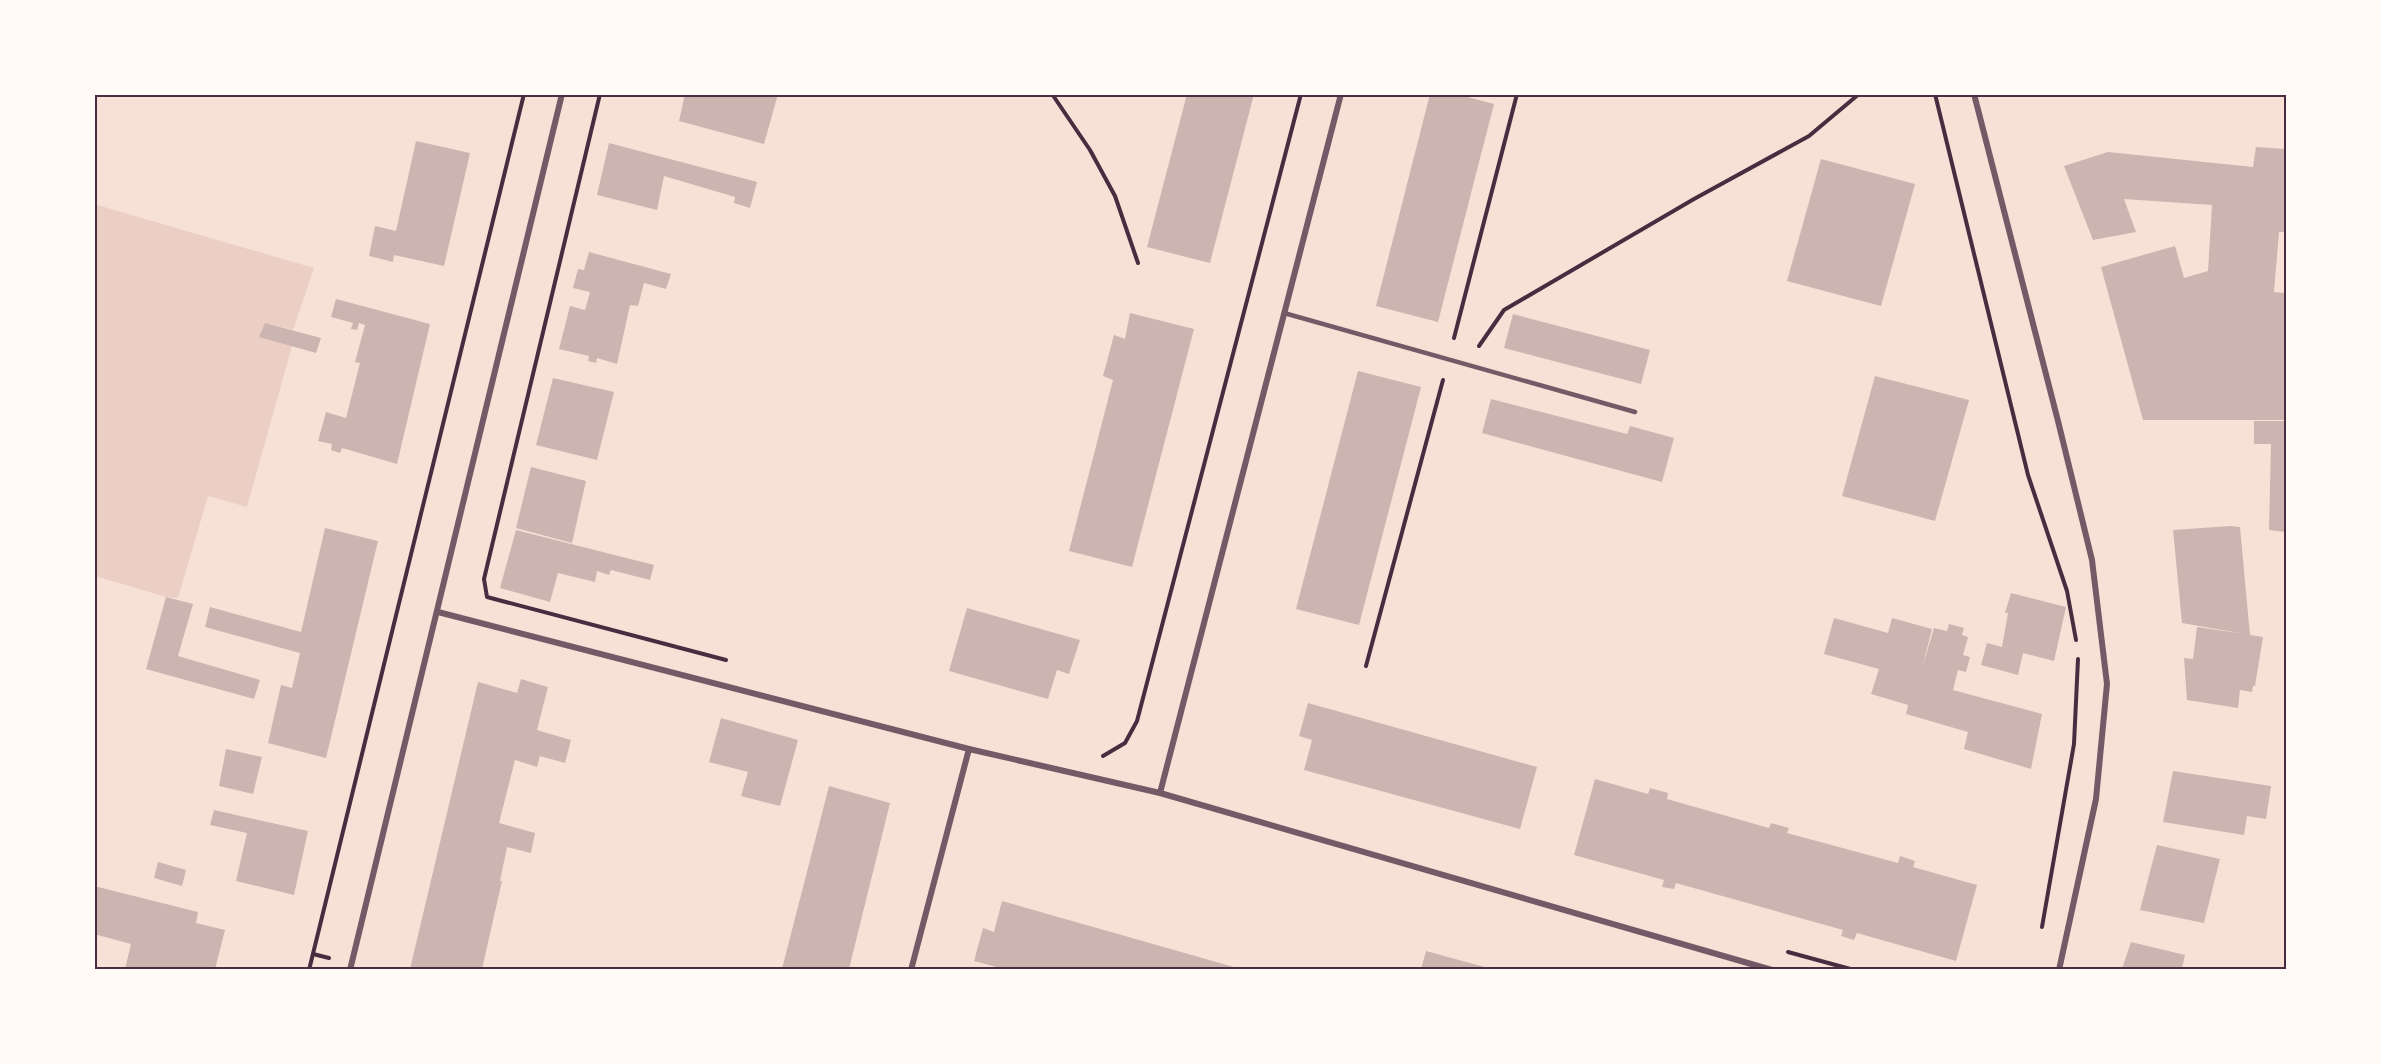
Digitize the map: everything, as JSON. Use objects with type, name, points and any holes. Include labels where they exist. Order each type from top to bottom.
[{"type":"street","points":[[350,969],[562,94]]},
{"type":"street","points":[[1160,793],[1341,94]]},
{"type":"street","points":[[1974,94],[2092,560],[2107,684],[2096,799],[2059,969]]},
{"type":"street","points":[[438,612],[969,749],[1160,793],[1772,969]]},
{"type":"street","points":[[911,969],[969,749]]},
{"type":"lane","points":[[1284,313],[1635,412]]},
{"type":"path","points":[[309,969],[524,94]]},
{"type":"path","points":[[600,94],[484,579],[487,597],[734,662]]},
{"type":"path","points":[[1052,94],[1090,150],[1115,196],[1138,263]]},
{"type":"path","points":[[1097,760],[1125,744],[1137,721],[1301,94]]},
{"type":"path","points":[[1467,364],[1504,310],[1694,199],[1809,136],[1859,94]]},
{"type":"path","points":[[1935,94],[2028,475],[2067,591],[2077,644]]},
{"type":"path","points":[[2040,937],[2074,744],[2079,655]]},
{"type":"shaded area","points":[[94,204],[314,268],[293,330],[265,323],[292,346],[247,507],[208,496],[178,598],[166,597],[95,576]]},
{"type":"building","points":[[685,94],[778,94],[764,144],[679,121]]},
{"type":"building","points":[[1187,94],[1254,94],[1210,263],[1147,247]]},
{"type":"building","points":[[1430,94],[1456,94],[1494,104],[1438,322],[1376,306]]},
{"type":"building","points":[[416,141],[470,153],[444,266],[394,255],[393,262],[369,256],[375,226],[396,231]]},
{"type":"building","points":[[609,143],[757,182],[750,208],[734,203],[735,197],[664,176],[657,210],[597,195]]},
{"type":"building","points":[[2256,147],[2286,149],[2286,232],[2279,232],[2274,292],[2286,293],[2286,420],[2143,420],[2101,267],[2175,246],[2184,278],[2208,271],[2212,205],[2124,199],[2136,232],[2093,240],[2064,166],[2108,152],[2253,167]]},
{"type":"building","points":[[1821,159],[1915,184],[1881,306],[1787,281]]},
{"type":"building","points":[[589,252],[671,274],[666,289],[644,283],[638,306],[630,305],[617,364],[597,358],[596,363],[588,361],[589,356],[559,349],[570,306],[585,310],[590,292],[573,288],[578,269],[584,270]]},
{"type":"building","points":[[336,299],[430,324],[397,464],[342,448],[340,453],[331,450],[332,444],[318,441],[326,412],[346,418],[360,363],[355,362],[365,325],[359,323],[357,330],[351,329],[353,323],[331,317]]},
{"type":"building","points":[[1130,313],[1194,329],[1132,567],[1069,551],[1113,380],[1103,376],[1114,335],[1125,339]]},
{"type":"building","points":[[1513,314],[1650,350],[1641,384],[1504,348]]},
{"type":"building","points":[[265,323],[321,338],[316,353],[259,337]]},
{"type":"building","points":[[1358,371],[1421,387],[1359,625],[1296,609]]},
{"type":"building","points":[[1875,376],[1969,400],[1935,521],[1842,496]]},
{"type":"building","points":[[553,378],[614,392],[597,460],[536,445]]},
{"type":"building","points":[[1491,399],[1627,434],[1630,426],[1674,438],[1662,482],[1482,433]]},
{"type":"building","points":[[2254,421],[2286,421],[2286,532],[2269,530],[2271,444],[2254,444]]},
{"type":"building","points":[[531,467],[586,481],[572,543],[516,528]]},
{"type":"building","points":[[2240,527],[2250,635],[2263,637],[2255,686],[2252,692],[2240,690],[2238,708],[2187,700],[2184,658],[2193,659],[2197,627],[2245,634],[2182,623],[2173,530]]},
{"type":"building","points":[[325,528],[378,541],[326,758],[268,743],[281,685],[292,688],[300,653],[205,627],[210,607],[301,632]]},
{"type":"building","points":[[516,530],[654,565],[650,580],[611,570],[609,575],[597,571],[595,582],[558,573],[550,602],[500,588]]},
{"type":"building","points":[[2011,593],[2066,607],[2054,661],[2023,653],[2018,675],[1981,665],[1987,643],[2002,647],[2008,613],[2005,613]]},
{"type":"building","points":[[166,597],[193,604],[178,656],[260,680],[254,699],[146,669]]},
{"type":"building","points":[[967,608],[1080,640],[1069,674],[1057,670],[1048,699],[949,671]]},
{"type":"building","points":[[1834,618],[1888,633],[1892,618],[1932,629],[1922,668],[1934,628],[1947,631],[1949,624],[1964,628],[1962,635],[1968,637],[1963,655],[1970,657],[1966,672],[1958,670],[1953,690],[2042,714],[2031,769],[1964,749],[1968,732],[1906,714],[1908,705],[1871,694],[1879,669],[1824,654]]},
{"type":"building","points":[[521,679],[548,687],[537,730],[571,740],[565,763],[540,756],[537,767],[515,760],[499,823],[535,833],[531,853],[507,847],[500,881],[502,881],[482,969],[410,969],[478,682],[517,693]]},
{"type":"building","points":[[1308,703],[1537,767],[1520,829],[1304,770],[1312,740],[1299,736]]},
{"type":"building","points":[[721,718],[798,740],[780,806],[741,796],[748,772],[709,762]]},
{"type":"building","points":[[226,749],[262,757],[253,794],[219,786]]},
{"type":"building","points":[[2173,771],[2271,786],[2266,819],[2247,816],[2244,835],[2163,822]]},
{"type":"building","points":[[1595,779],[1648,794],[1650,788],[1668,793],[1667,799],[1769,828],[1771,823],[1789,828],[1787,833],[1898,863],[1900,856],[1915,861],[1913,867],[1977,885],[1956,961],[1857,933],[1854,940],[1841,936],[1843,930],[1676,883],[1674,889],[1662,887],[1664,880],[1574,855]]},
{"type":"building","points":[[829,786],[890,803],[849,969],[782,969]]},
{"type":"building","points":[[214,810],[308,831],[294,895],[236,881],[247,833],[210,825]]},
{"type":"building","points":[[2157,845],[2220,859],[2204,923],[2140,910]]},
{"type":"building","points":[[158,862],[186,870],[182,886],[154,878]]},
{"type":"building","points":[[94,886],[198,912],[196,923],[225,930],[215,969],[125,969],[131,944],[94,934]]},
{"type":"building","points":[[1002,901],[1241,969],[1004,969],[974,961],[983,928],[994,932]]},
{"type":"building","points":[[2131,942],[2185,955],[2182,969],[2122,969]]},
{"type":"building","points":[[1426,951],[1492,969],[1421,969]]}]
